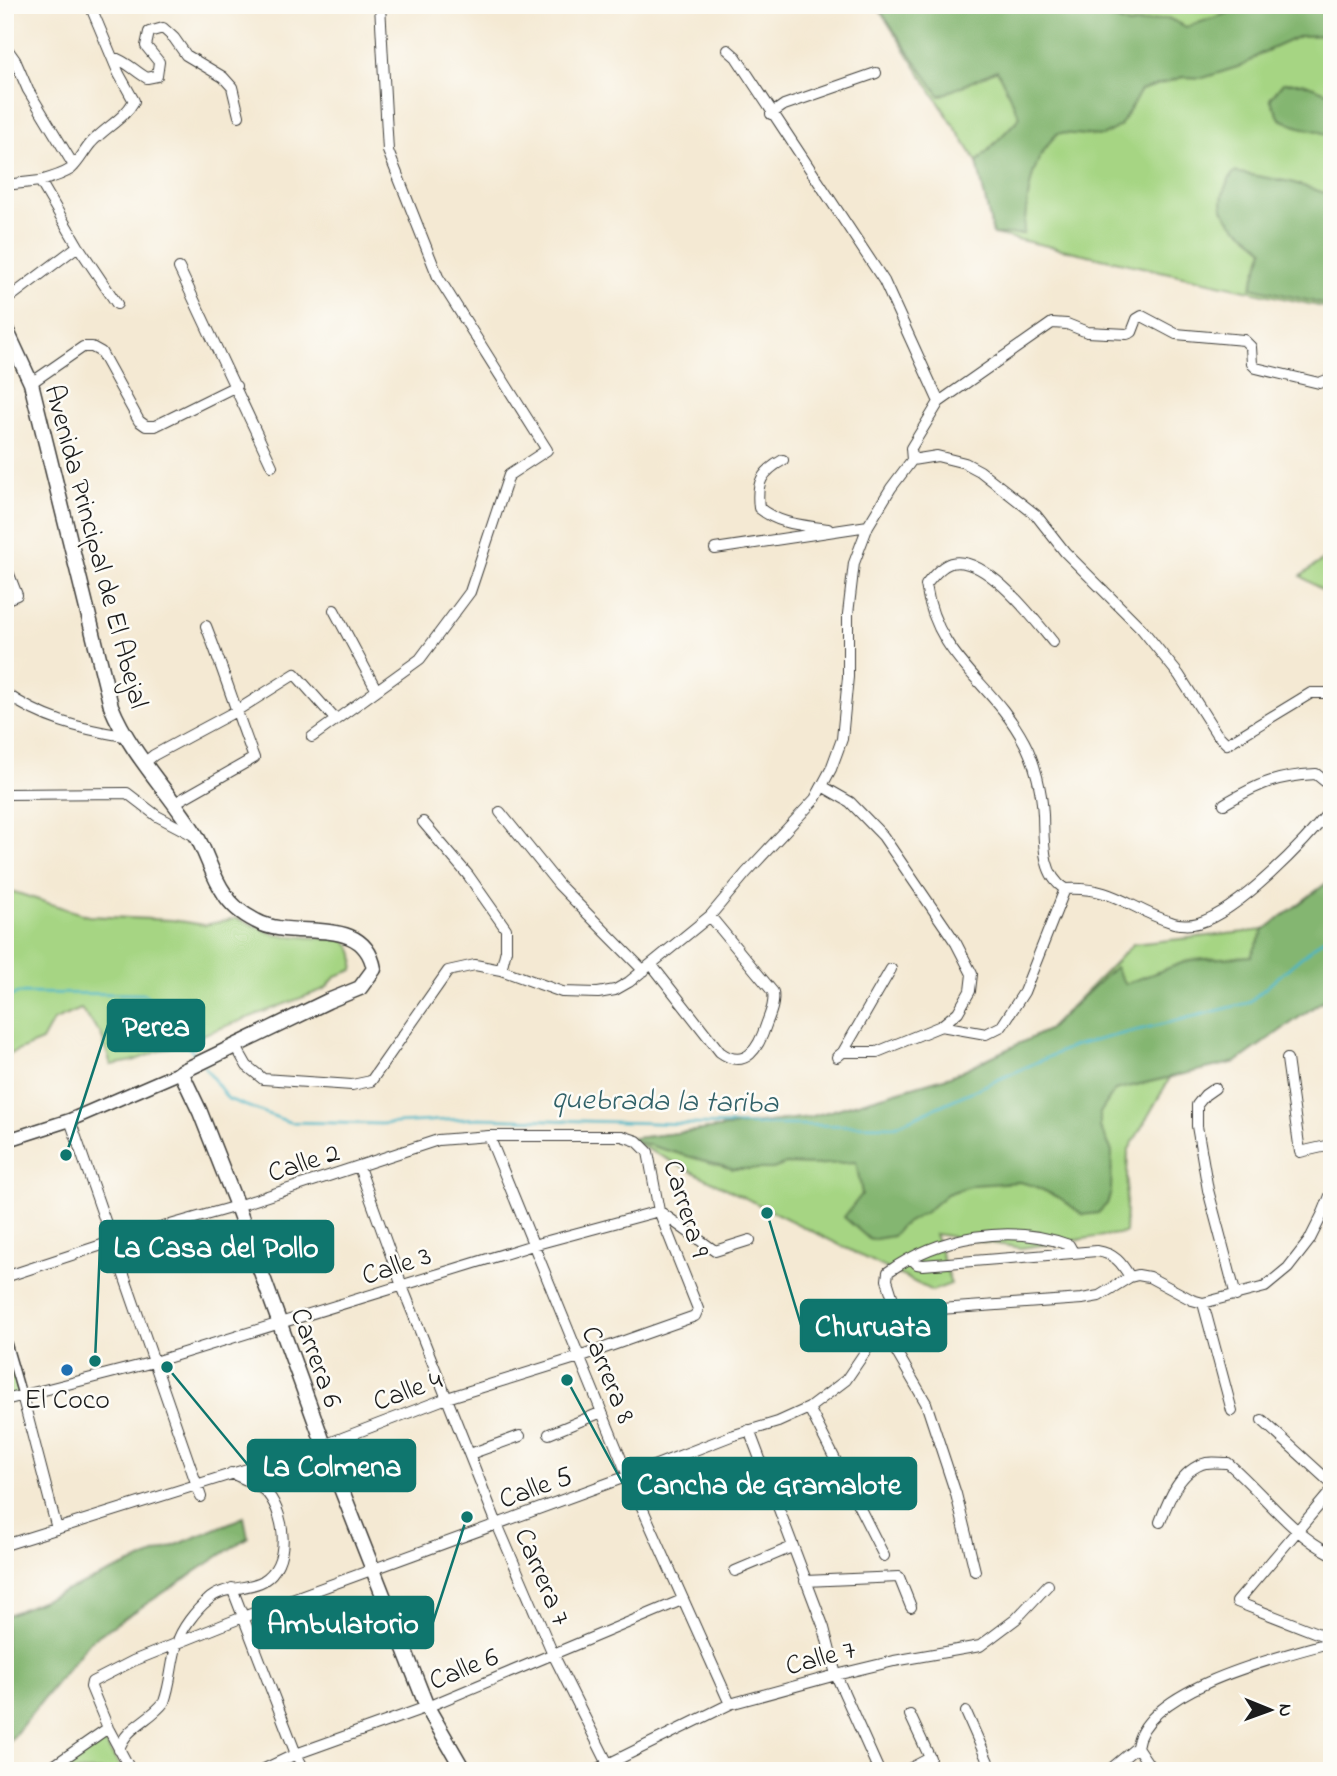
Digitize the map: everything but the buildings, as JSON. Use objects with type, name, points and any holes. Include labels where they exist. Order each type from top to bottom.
[{"type":"main road","name":"Avenida Principal de El Abejal","points":[[5,327],[31,383],[111,706],[124,736],[196,836],[224,894],[239,909],[257,922],[278,930],[330,931],[348,936],[372,955],[374,969],[368,981],[360,988],[181,1072]]},
{"type":"main road","name":"Carrera 6","points":[[181,1072],[200,1112],[237,1206],[324,1445],[427,1707],[464,1771]]},
{"type":"street","points":[[5,185],[40,181],[62,174],[74,166],[89,145],[109,126],[127,114],[134,101],[90,5]]},
{"type":"street","points":[[312,737],[420,659],[470,592],[509,475],[547,450],[439,277],[388,151],[380,5]]},
{"type":"street","points":[[112,57],[125,60],[137,73],[147,78],[157,76],[159,62],[146,46],[149,32],[163,28],[186,55],[223,77],[232,87],[239,116]]},
{"type":"street","points":[[5,47],[15,60],[28,90],[74,166]]},
{"type":"street","points":[[728,50],[736,57],[771,114],[884,281],[939,402]]},
{"type":"street","points":[[771,114],[783,105],[876,73]]},
{"type":"street","points":[[40,181],[78,246],[117,304]]},
{"type":"street","points":[[5,301],[78,246]]},
{"type":"street","points":[[179,268],[272,466]]},
{"type":"street","points":[[235,1045],[247,1066],[263,1079],[352,1085],[371,1081],[448,971],[475,965],[501,970],[543,986],[580,994],[615,990],[629,982],[710,916],[815,799],[822,786],[842,739],[848,677],[848,614],[854,563],[868,526],[912,460],[911,448],[939,402],[1052,323],[1067,324],[1087,332],[1127,334],[1132,332],[1137,319],[1142,316],[1176,334],[1244,340],[1251,347],[1252,363],[1256,369],[1319,383],[1332,378]]},
{"type":"street","points":[[31,383],[83,347],[92,346],[101,352],[139,421],[146,426],[155,426],[236,386]]},
{"type":"street","points":[[912,460],[937,456],[965,463],[980,471],[1036,515],[1065,552],[1141,628],[1179,675],[1216,733],[1227,744],[1311,693],[1332,693]]},
{"type":"street","points":[[783,460],[768,468],[761,479],[757,492],[759,508],[784,522],[839,531]]},
{"type":"street","points":[[715,549],[868,526]]},
{"type":"street","points":[[1053,642],[1023,606],[984,570],[967,563],[951,563],[926,584],[929,606],[945,643],[999,704],[1025,743],[1035,772],[1043,813],[1042,841],[1050,868],[1058,884],[1065,889],[1092,889],[1115,895],[1174,923],[1196,924],[1238,901],[1332,808]]},
{"type":"street","points":[[5,565],[17,595],[5,600]]},
{"type":"street","points":[[334,610],[376,689]]},
{"type":"street","points":[[173,804],[254,758],[227,678],[205,626]]},
{"type":"street","points":[[144,763],[295,674],[335,719]]},
{"type":"street","points":[[5,693],[28,709],[59,721],[124,736]]},
{"type":"street","points":[[1224,804],[1250,789],[1285,776],[1316,774],[1332,787]]},
{"type":"street","points":[[822,786],[850,802],[883,836],[956,943],[972,974],[970,991],[958,1012],[941,1026],[877,1052],[840,1054],[891,969]]},
{"type":"street","points":[[5,794],[127,793],[157,816],[196,836]]},
{"type":"street","points":[[500,811],[559,885],[647,967],[720,1052],[736,1059],[755,1050],[762,1038],[774,1003],[773,992],[710,916]]},
{"type":"street","points":[[422,822],[468,875],[506,929],[506,950],[501,970]]},
{"type":"street","points":[[941,1026],[986,1034],[1002,1026],[1024,992],[1065,889]]},
{"type":"street","points":[[1287,1059],[1300,1153],[1331,1144],[1332,1178]]},
{"type":"street","points":[[5,1141],[70,1120],[181,1072]]},
{"type":"street","points":[[1215,1088],[1197,1105],[1197,1126],[1208,1190],[1236,1296]]},
{"type":"street","points":[[70,1120],[201,1497]]},
{"type":"street","name":"Calle 2","points":[[5,1277],[114,1241],[237,1206],[439,1140],[489,1136],[622,1136]]},
{"type":"street","name":"Carrera 8","points":[[489,1136],[628,1476],[730,1704]]},
{"type":"street","name":"Carrera 9","points":[[622,1136],[637,1141],[648,1152],[659,1211],[697,1307]]},
{"type":"street","name":"Carrera 7","points":[[359,1167],[402,1286],[497,1524],[553,1654],[608,1763]]},
{"type":"street","points":[[1073,1252],[1069,1245],[1043,1237],[999,1234],[970,1237],[945,1244],[912,1259],[892,1269],[887,1275],[897,1312],[1082,1299],[1109,1291],[1130,1277],[1149,1277],[1203,1303],[1265,1287],[1288,1268],[1309,1241],[1332,1191]]},
{"type":"street","points":[[659,1211],[715,1251],[750,1240]]},
{"type":"street","name":"Calle 3","points":[[5,1400],[154,1362],[533,1245],[659,1211]]},
{"type":"street","points":[[912,1259],[923,1265],[1097,1251],[1110,1254],[1121,1261],[1130,1277]]},
{"type":"street","points":[[1203,1303],[1232,1411]]},
{"type":"street","name":"Calle 4","points":[[5,1545],[324,1445],[447,1398],[579,1357],[695,1316],[697,1307]]},
{"type":"street","name":"Calle 5","points":[[108,1728],[90,1687],[92,1682],[177,1643],[243,1617],[749,1430],[778,1422],[809,1408],[846,1380],[884,1325],[897,1312]]},
{"type":"street","points":[[884,1325],[926,1403],[956,1493],[975,1571]]},
{"type":"street","points":[[5,1336],[57,1529]]},
{"type":"street","points":[[809,1408],[884,1556]]},
{"type":"street","points":[[549,1434],[602,1412]]},
{"type":"street","points":[[1262,1420],[1332,1483]]},
{"type":"street","points":[[749,1430],[824,1629],[836,1675],[879,1771]]},
{"type":"street","points":[[470,1454],[520,1436]]},
{"type":"street","points":[[1160,1522],[1168,1501],[1182,1478],[1204,1463],[1228,1463],[1298,1529],[1332,1554]]},
{"type":"street","points":[[119,1751],[127,1734],[164,1702],[177,1643],[209,1598],[232,1588],[262,1582],[275,1571],[283,1547],[281,1520],[268,1492],[231,1473]]},
{"type":"street","points":[[1332,1490],[1237,1602],[1332,1640]]},
{"type":"street","points":[[735,1572],[792,1547]]},
{"type":"street","points":[[805,1581],[899,1577],[911,1607]]},
{"type":"street","name":"Calle 7","points":[[594,1771],[730,1704],[894,1661],[980,1646],[1016,1619],[1048,1585]]},
{"type":"street","points":[[232,1588],[305,1771]]},
{"type":"street","name":"Calle 6","points":[[260,1771],[296,1754],[427,1707],[682,1600]]},
{"type":"street","points":[[1108,1771],[1137,1747],[1139,1735],[1156,1712],[1212,1680],[1258,1662],[1332,1640]]},
{"type":"street","points":[[966,1712],[992,1771]]},
{"type":"street","points":[[905,1771],[930,1758],[910,1715]]},
{"type":"street","points":[[46,1771],[108,1728],[131,1771]]},
{"type":"street","points":[[1137,1747],[1153,1771]]},
{"type":"green space","points":[[841,5],[1332,5],[1332,309],[993,234],[977,162],[879,9]]},
{"type":"green space","points":[[841,5],[1058,5],[1071,11],[1110,17],[1129,25],[1168,18],[1186,27],[1252,5],[1332,5],[1332,35],[1300,36],[1260,54],[1244,65],[1203,78],[1183,77],[1141,90],[1120,126],[1102,136],[1058,133],[1048,144],[1035,167],[1023,234],[993,234],[977,162],[1020,117],[997,70],[940,96],[879,9]]},
{"type":"green space","points":[[1283,83],[1303,83],[1332,94],[1332,139],[1318,131],[1280,119],[1270,99]]},
{"type":"green space","points":[[1234,172],[1291,182],[1328,194],[1332,192],[1332,306],[1251,287],[1264,249],[1234,225],[1223,208],[1222,198]]},
{"type":"green space","points":[[1332,553],[1332,597],[1301,576]]},
{"type":"green space","points":[[1332,879],[1332,994],[1236,1062],[1171,1076],[1128,1151],[1125,1233],[1021,1248],[935,1234],[951,1284],[932,1291],[627,1139],[810,1117],[951,1076],[1048,1030],[1133,944],[1264,930]]},
{"type":"green space","points":[[1332,879],[1332,994],[1236,1062],[1115,1090],[1100,1113],[1100,1127],[1112,1151],[1111,1192],[1107,1204],[1098,1213],[1083,1215],[1060,1198],[1020,1182],[973,1185],[947,1194],[926,1212],[901,1226],[893,1236],[870,1240],[844,1217],[862,1194],[856,1162],[786,1164],[773,1169],[733,1169],[627,1139],[810,1117],[951,1076],[1048,1030],[1115,967],[1125,984],[1190,960],[1251,956],[1264,930]]},
{"type":"green space","points":[[5,889],[88,916],[172,920],[205,925],[237,918],[276,935],[345,940],[354,954],[353,970],[336,976],[325,989],[133,1061],[111,1065],[101,1034],[81,1009],[53,1021],[42,1041],[5,1056]]},
{"type":"green space","points":[[5,1336],[22,1395],[5,1400]]},
{"type":"green space","points":[[269,1466],[280,1497],[262,1483],[242,1474]]},
{"type":"green space","points":[[244,1517],[248,1537],[90,1641],[5,1747],[5,1616]]},
{"type":"green space","points":[[103,1740],[123,1771],[57,1771]]},
{"type":"waterway","name":"quebrada la tariba","points":[[204,1066],[228,1099],[289,1122],[381,1124],[479,1118],[895,1126],[1073,1046],[1248,1003],[1332,931]]},
{"type":"waterway","name":"quebrada la tariba","points":[[5,1000],[17,993],[145,994],[198,1058]]},
{"type":"place","name":"Perea","points":[[66,1155]]},
{"type":"place","name":"Churuata","points":[[767,1213]]},
{"type":"place","name":"La Casa del Pollo","points":[[95,1361]]},
{"type":"place","name":"La Colmena","points":[[167,1367]]},
{"type":"place","name":"El Coco","points":[[67,1370]]},
{"type":"place","name":"Cancha de Gramalote","points":[[567,1380]]},
{"type":"place","name":"Ambulatorio","points":[[467,1517]]}]
